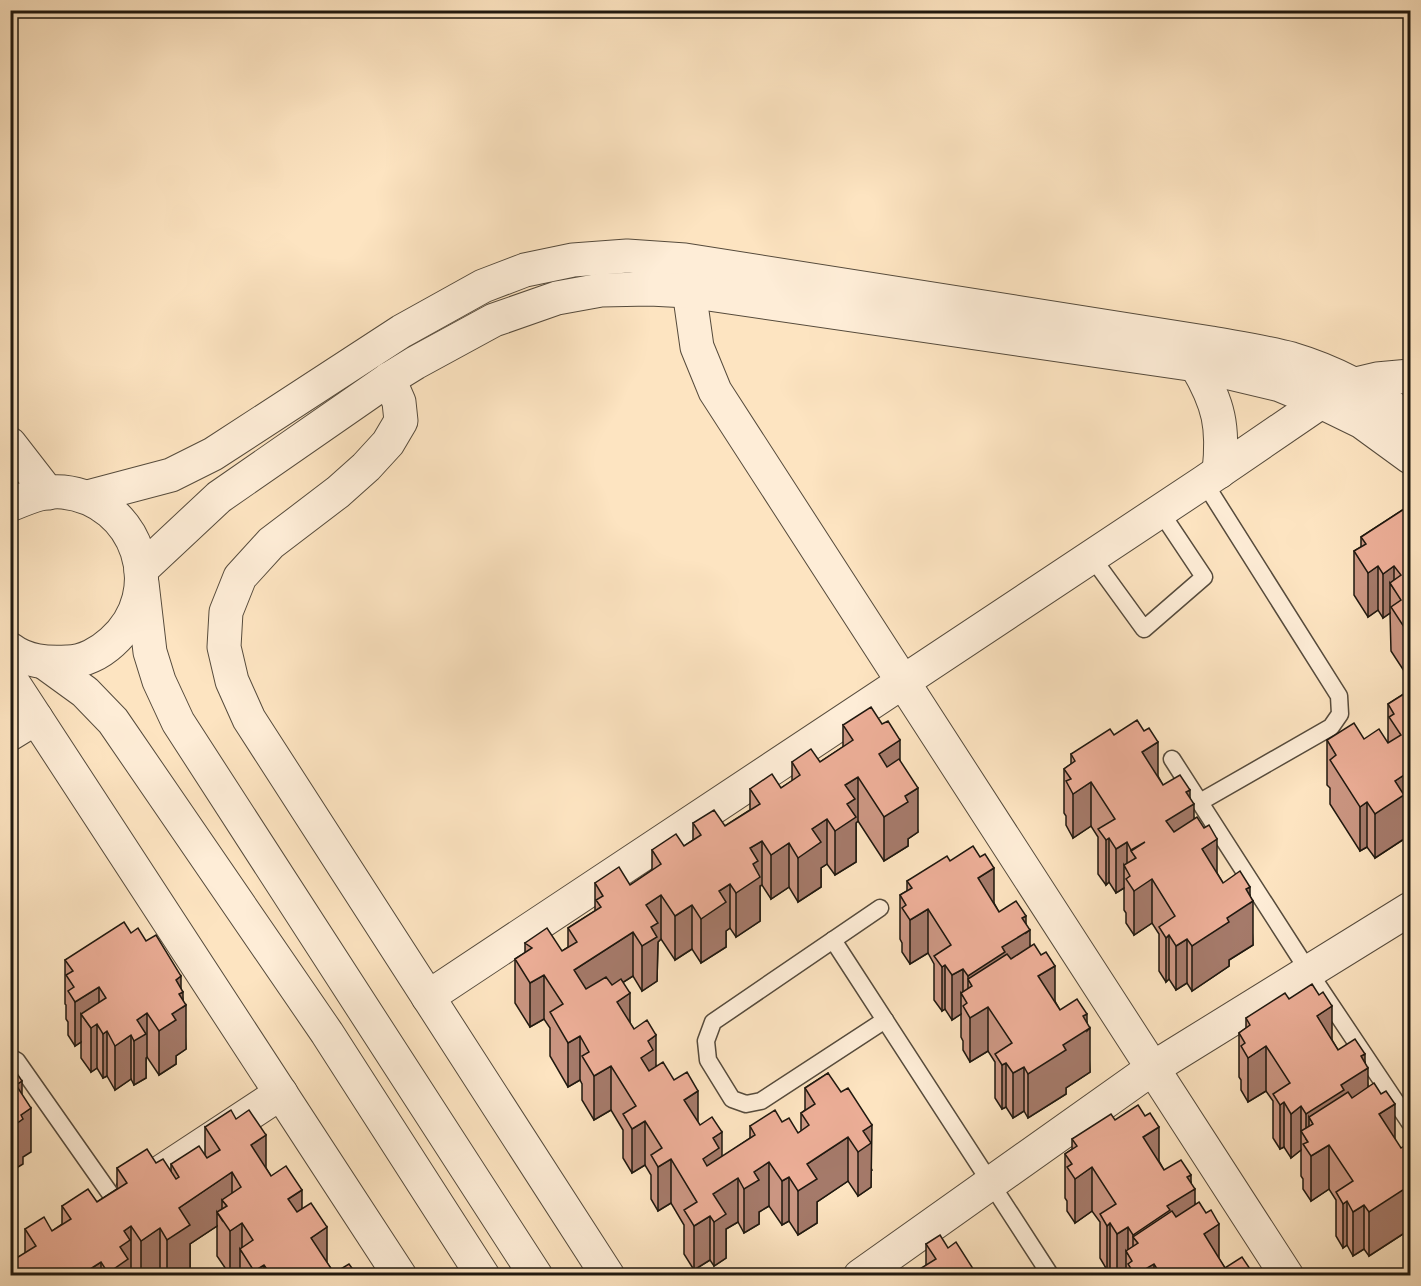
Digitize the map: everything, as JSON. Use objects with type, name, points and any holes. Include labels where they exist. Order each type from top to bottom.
[{"type":"street","points":[[88,497],[171,475],[213,454],[402,331],[483,286],[525,270],[573,260],[627,256],[686,276],[1196,365],[1280,385],[1362,422],[1410,457]]},
{"type":"street","points":[[686,276],[697,347],[715,391],[1287,1275]]},
{"type":"street","points":[[21,662],[75,662],[102,651],[123,633],[136,610],[142,577],[219,496],[390,379],[495,320],[557,298],[601,290],[650,289],[686,276],[1211,343],[1291,359],[1327,371],[1356,384],[1410,420]]},
{"type":"street","points":[[1196,365],[1210,389],[1219,416],[1222,444],[1212,477]]},
{"type":"street","points":[[428,997],[1161,511],[1321,402],[1356,384],[1377,379],[1410,376]]},
{"type":"street","points":[[390,379],[399,402],[401,421],[388,443],[338,492],[271,543],[240,577],[226,612],[224,646],[232,681],[249,719],[608,1275]]},
{"type":"street","points":[[10,444],[48,493]]},
{"type":"street","points":[[10,505],[35,494],[61,491],[88,497],[111,511],[129,531],[140,556],[150,652],[159,681],[178,722],[537,1275]]},
{"type":"street","points":[[21,662],[23,726],[281,1093],[400,1275]]},
{"type":"street","points":[[21,662],[85,692],[113,721],[327,1033],[483,1275]]},
{"type":"street","points":[[860,1275],[1153,1068],[1410,909]]},
{"type":"street","points":[[87,1221],[281,1093]]},
{"type":"lane","points":[[1200,802],[1331,728],[1340,714],[1339,696],[1212,477]]},
{"type":"lane","points":[[1091,556],[1144,629],[1204,577],[1161,511]]},
{"type":"lane","points":[[1172,759],[1309,972],[1410,1123]]},
{"type":"lane","points":[[879,908],[713,1022],[706,1041],[708,1060],[732,1098],[746,1104],[761,1101],[885,1020]]},
{"type":"lane","points":[[833,940],[1051,1275]]},
{"type":"lane","points":[[10,1057],[17,1061],[116,1202]]},
{"type":"building","points":[[1404,509],[1410,515],[1410,623],[1404,627],[1391,607],[1401,600],[1390,583],[1401,575],[1394,566],[1383,574],[1378,566],[1368,573],[1354,551],[1366,544],[1361,537]]},
{"type":"building","points":[[1410,690],[1410,771],[1395,781],[1404,795],[1375,814],[1367,802],[1360,807],[1330,760],[1336,755],[1327,740],[1354,723],[1364,739],[1379,729],[1388,743],[1401,735],[1389,717],[1394,714],[1388,704]]},
{"type":"building","points":[[871,707],[882,724],[888,721],[900,740],[879,754],[887,767],[899,759],[918,788],[905,796],[908,802],[884,817],[858,777],[845,785],[855,799],[847,804],[856,817],[835,831],[827,819],[812,829],[821,842],[798,858],[789,843],[771,855],[762,841],[750,848],[758,861],[753,864],[760,877],[736,893],[730,884],[719,891],[726,902],[701,919],[692,905],[675,916],[661,895],[646,905],[658,923],[651,927],[657,937],[642,946],[633,932],[574,970],[586,989],[606,977],[612,985],[621,979],[630,993],[617,1002],[634,1029],[647,1020],[656,1035],[648,1041],[653,1050],[641,1058],[649,1071],[663,1062],[674,1080],[687,1072],[698,1091],[684,1100],[700,1125],[712,1117],[722,1132],[713,1138],[719,1148],[703,1159],[707,1166],[755,1135],[750,1126],[775,1110],[782,1122],[789,1118],[798,1133],[809,1125],[801,1113],[815,1104],[805,1088],[828,1073],[841,1092],[848,1088],[872,1125],[863,1131],[871,1143],[858,1152],[848,1137],[807,1164],[817,1179],[798,1191],[789,1177],[782,1181],[769,1162],[754,1172],[759,1180],[744,1189],[738,1178],[713,1194],[726,1214],[714,1222],[710,1216],[694,1226],[684,1210],[697,1202],[671,1159],[658,1167],[651,1155],[662,1148],[645,1121],[632,1129],[623,1114],[636,1106],[611,1066],[594,1076],[582,1056],[589,1052],[580,1036],[568,1043],[550,1012],[563,1004],[544,975],[530,983],[515,959],[532,948],[525,943],[547,928],[562,951],[577,942],[568,928],[601,907],[596,900],[603,896],[595,883],[619,867],[630,885],[661,864],[652,850],[676,834],[684,846],[701,835],[693,823],[714,810],[725,826],[760,804],[750,789],[772,774],[781,788],[800,775],[792,762],[811,749],[820,762],[853,740],[843,725]]},
{"type":"building","points":[[1137,720],[1144,731],[1149,728],[1158,742],[1142,752],[1163,785],[1180,775],[1190,790],[1186,792],[1194,804],[1166,821],[1174,832],[1197,817],[1204,828],[1209,825],[1217,839],[1202,849],[1223,883],[1240,871],[1250,887],[1246,889],[1253,901],[1227,918],[1229,922],[1192,946],[1187,939],[1176,946],[1169,935],[1166,938],[1159,927],[1175,916],[1152,879],[1134,891],[1126,879],[1130,876],[1124,865],[1136,858],[1131,851],[1145,842],[1131,850],[1127,842],[1116,849],[1109,838],[1106,840],[1098,829],[1115,819],[1091,782],[1073,794],[1066,781],[1071,779],[1064,769],[1075,761],[1071,754],[1110,729],[1114,735]]},
{"type":"building","points":[[973,846],[980,857],[985,854],[994,868],[978,878],[999,912],[1016,901],[1026,916],[1022,918],[1030,930],[1002,947],[1005,952],[968,976],[963,969],[952,975],[934,956],[951,945],[928,909],[910,920],[902,908],[906,905],[900,895],[912,888],[907,881],[947,856],[950,861]]},
{"type":"building","points":[[124,922],[131,933],[138,928],[146,941],[156,935],[181,976],[176,980],[183,992],[179,994],[186,1005],[172,1014],[176,1020],[159,1031],[147,1013],[137,1020],[146,1034],[134,1041],[131,1035],[115,1046],[107,1031],[103,1034],[97,1024],[91,1028],[81,1014],[106,998],[99,987],[75,1002],[68,991],[74,987],[66,975],[73,971],[65,960]]},
{"type":"building","points":[[1034,944],[1041,955],[1046,952],[1055,966],[1038,976],[1060,1010],[1077,999],[1087,1014],[1083,1016],[1090,1028],[1063,1045],[1066,1050],[1028,1074],[1024,1067],[1013,1073],[1006,1063],[1002,1065],[995,1054],[1012,1043],[988,1007],[970,1018],[963,1006],[967,1003],[961,993],[972,986],[968,979],[1007,954],[1011,959]]},
{"type":"building","points":[[1312,984],[1319,995],[1323,992],[1332,1006],[1317,1016],[1338,1050],[1355,1039],[1365,1054],[1361,1056],[1368,1068],[1341,1085],[1344,1090],[1306,1114],[1301,1106],[1291,1114],[1284,1102],[1280,1105],[1273,1094],[1290,1083],[1266,1046],[1248,1058],[1241,1046],[1245,1043],[1239,1033],[1250,1025],[1246,1018],[1285,993],[1289,999]]},
{"type":"building","points":[[10,1063],[22,1081],[16,1085],[31,1108],[21,1115],[23,1119],[10,1128]]},
{"type":"building","points":[[1374,1083],[1381,1094],[1386,1091],[1395,1104],[1379,1114],[1401,1148],[1410,1142],[1410,1179],[1404,1184],[1406,1188],[1369,1212],[1364,1205],[1353,1212],[1347,1201],[1343,1204],[1336,1192],[1353,1181],[1329,1145],[1311,1156],[1303,1144],[1308,1142],[1301,1131],[1313,1124],[1309,1117],[1348,1092],[1352,1098]]},
{"type":"building","points":[[1138,1105],[1145,1116],[1150,1113],[1159,1127],[1143,1137],[1164,1170],[1181,1160],[1191,1175],[1187,1177],[1195,1189],[1167,1206],[1170,1210],[1133,1235],[1128,1227],[1117,1234],[1110,1223],[1107,1226],[1100,1214],[1116,1204],[1092,1167],[1075,1179],[1067,1167],[1072,1164],[1065,1154],[1077,1146],[1072,1139],[1111,1114],[1115,1120]]},
{"type":"building","points":[[231,1110],[236,1119],[249,1110],[266,1135],[251,1145],[271,1176],[286,1166],[302,1190],[288,1199],[297,1212],[311,1203],[327,1227],[311,1238],[334,1273],[349,1264],[357,1275],[271,1275],[264,1265],[254,1271],[240,1249],[253,1240],[242,1223],[230,1231],[217,1212],[227,1206],[222,1200],[241,1187],[232,1172],[179,1208],[190,1225],[167,1240],[160,1228],[141,1241],[131,1226],[124,1231],[130,1240],[120,1247],[128,1259],[108,1273],[101,1262],[87,1271],[90,1275],[10,1275],[10,1262],[36,1246],[25,1229],[44,1217],[52,1231],[71,1219],[62,1206],[88,1189],[97,1202],[127,1183],[117,1168],[147,1149],[156,1163],[163,1159],[176,1179],[179,1177],[171,1164],[199,1146],[207,1158],[220,1150],[205,1127]]},
{"type":"building","points":[[1199,1202],[1206,1213],[1211,1210],[1219,1224],[1204,1234],[1225,1268],[1242,1257],[1252,1272],[1249,1275],[1161,1275],[1154,1264],[1135,1275],[1128,1264],[1132,1261],[1126,1251],[1138,1243],[1133,1237],[1172,1211],[1176,1217]]},
{"type":"building","points":[[940,1235],[948,1248],[956,1242],[977,1275],[910,1275],[936,1259],[926,1244]]}]
